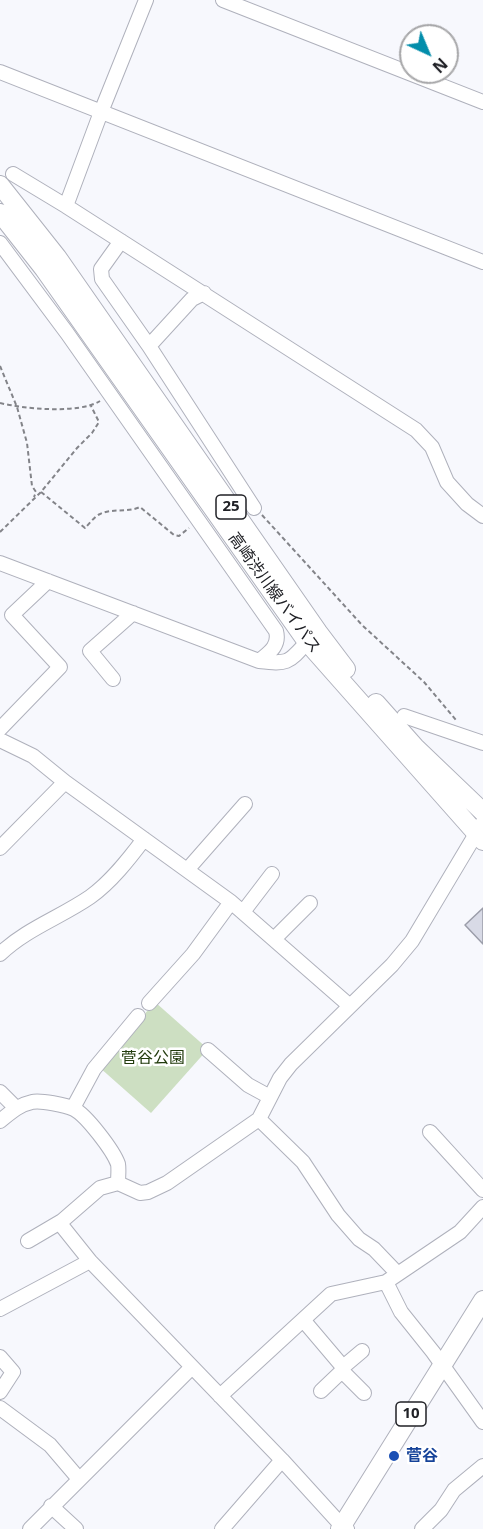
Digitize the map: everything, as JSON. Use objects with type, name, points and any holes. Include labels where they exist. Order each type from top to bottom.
[{"type":"main road","name":"高崎渋川線バイパス","points":[[6,179],[57,257],[334,656],[415,747],[483,812]]},
{"type":"main road","name":"高崎渋川線バイパス","points":[[0,213],[44,269],[307,642],[481,832]]},
{"type":"main road","name":"10","points":[[343,1528],[442,1363],[483,1300]]},
{"type":"street","points":[[66,206],[146,0]]},
{"type":"street","points":[[223,0],[483,102]]},
{"type":"street","points":[[0,72],[483,262]]},
{"type":"street","points":[[6,179],[66,206],[416,430],[432,447],[447,482],[467,504],[483,516]]},
{"type":"street","points":[[122,241],[101,269],[102,279],[149,346],[254,508]]},
{"type":"street","points":[[0,243],[111,394],[276,631],[277,640],[272,651],[259,660]]},
{"type":"street","points":[[149,346],[192,299],[204,293]]},
{"type":"street","points":[[0,563],[259,660],[282,663],[294,658],[307,642]]},
{"type":"street","points":[[0,729],[60,667],[12,615],[48,580]]},
{"type":"street","points":[[113,679],[90,651],[133,613]]},
{"type":"street","points":[[404,716],[477,740]]},
{"type":"street","points":[[0,740],[33,756],[65,782],[231,902],[350,1005]]},
{"type":"street","points":[[0,848],[65,782]]},
{"type":"street","points":[[187,870],[245,804]]},
{"type":"street","points":[[28,1241],[62,1221],[100,1188],[118,1183],[140,1192],[156,1189],[259,1119],[280,1078],[291,1064],[392,965],[412,941],[481,832]]},
{"type":"street","points":[[0,954],[21,937],[91,896],[105,884],[144,839]]},
{"type":"street","points":[[243,912],[272,874]]},
{"type":"street","points":[[149,1003],[193,954],[231,902]]},
{"type":"street","points":[[274,939],[310,903]]},
{"type":"street","points":[[73,1108],[94,1069],[138,1016]]},
{"type":"street","points":[[208,1050],[248,1085],[270,1097]]},
{"type":"street","points":[[0,1092],[15,1108]]},
{"type":"street","points":[[0,1121],[15,1108],[38,1101],[73,1108],[85,1117],[118,1165],[118,1183]]},
{"type":"street","points":[[259,1119],[303,1162],[338,1215],[359,1239],[374,1249],[391,1277],[401,1312],[442,1363],[483,1422]]},
{"type":"street","points":[[430,1132],[483,1190]]},
{"type":"street","points":[[220,1396],[331,1294],[391,1277],[406,1270],[460,1232],[483,1207]]},
{"type":"street","points":[[62,1221],[62,1226],[90,1261],[282,1460],[343,1528]]},
{"type":"street","points":[[0,1309],[90,1261]]},
{"type":"street","points":[[304,1321],[364,1393]]},
{"type":"street","points":[[321,1391],[362,1351]]},
{"type":"street","points":[[0,1357],[13,1372],[0,1392]]},
{"type":"street","points":[[30,1529],[192,1367]]},
{"type":"street","points":[[0,1408],[50,1445],[79,1479]]},
{"type":"street","points":[[222,1529],[282,1460]]},
{"type":"street","points":[[422,1529],[441,1510],[454,1490],[483,1466]]},
{"type":"street","points":[[51,1506],[76,1529]]},
{"type":"path","points":[[0,366],[17,407],[27,443],[32,486],[36,492],[33,500]]},
{"type":"path","points":[[0,403],[44,409],[91,406],[111,394]]},
{"type":"path","points":[[0,532],[41,492],[92,433],[99,422],[91,406]]},
{"type":"path","points":[[41,492],[85,528],[100,514],[115,510],[130,511],[140,507],[174,535],[179,536],[199,521]]},
{"type":"path","points":[[254,508],[362,625],[424,682],[477,740]]},
{"type":"green space","name":"菅谷公園","points":[[155,1002],[208,1049],[151,1113],[99,1067]]},
{"type":"building","points":[[483,908],[483,944],[465,925]]},
{"type":"place","name":"菅谷","points":[[394,1456]]}]
